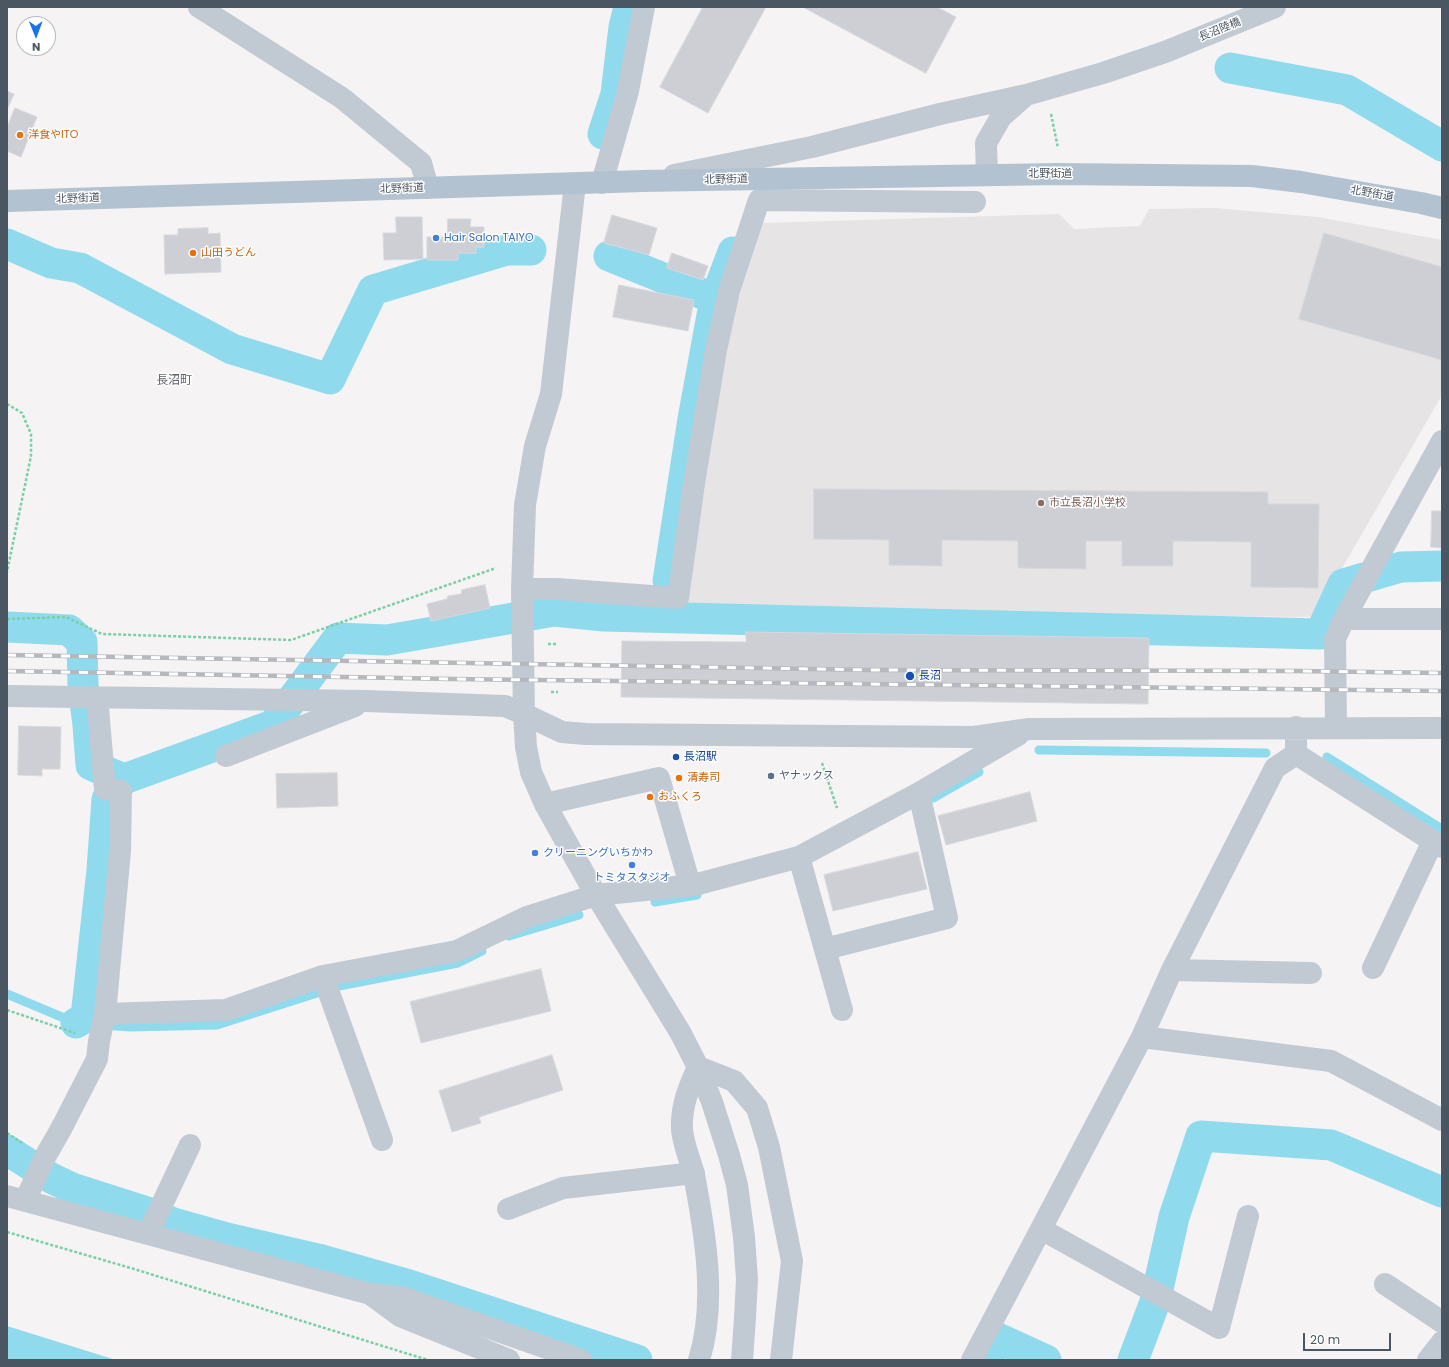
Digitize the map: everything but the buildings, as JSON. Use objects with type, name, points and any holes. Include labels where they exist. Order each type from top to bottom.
[{"type":"main road","name":"北野街道","points":[[7,201],[643,181],[1058,174],[1252,176],[1308,183],[1442,208]]},
{"type":"street","points":[[200,7],[342,98],[421,163],[428,188]]},
{"type":"street","points":[[602,183],[628,91],[644,7]]},
{"type":"street","name":"長沼陸橋","points":[[643,181],[812,147],[940,114],[1026,95],[1103,73],[1165,52],[1275,7]]},
{"type":"street","points":[[987,175],[986,143],[1001,117],[1026,95]]},
{"type":"street","points":[[575,184],[551,394],[536,446],[524,505],[522,589],[526,747],[531,772],[545,804],[596,895],[663,1002],[698,1067],[719,1122],[737,1185],[744,1237],[747,1279],[742,1360]]},
{"type":"street","points":[[522,589],[557,589],[678,598],[694,484],[716,350],[729,291],[759,200],[975,202]]},
{"type":"street","points":[[1336,728],[1335,639],[1344,619],[1442,441]]},
{"type":"street","points":[[1344,619],[1442,618]]},
{"type":"street","points":[[7,696],[366,702],[505,706],[562,732],[586,734],[974,737],[1029,729],[1296,727],[1442,728]]},
{"type":"street","points":[[97,697],[104,789],[121,791],[120,851],[105,1014],[98,1041],[97,1059],[45,1157],[16,1198],[370,1294],[404,1298],[581,1360]]},
{"type":"street","points":[[226,756],[366,702]]},
{"type":"street","points":[[1296,727],[1296,754]]},
{"type":"street","points":[[105,1014],[226,1010],[323,976],[457,951],[527,917],[596,895],[690,885],[799,857],[919,793],[1029,729]]},
{"type":"street","points":[[1296,754],[1438,844],[1373,968]]},
{"type":"street","points":[[972,1360],[1142,1037],[1172,970],[1275,768],[1296,754]]},
{"type":"street","points":[[545,804],[659,778],[690,885]]},
{"type":"street","points":[[825,949],[947,918],[919,793]]},
{"type":"street","points":[[799,857],[842,1010]]},
{"type":"street","points":[[1172,970],[1311,973]]},
{"type":"street","points":[[323,976],[382,1140]]},
{"type":"street","points":[[1142,1037],[1330,1061],[1442,1120]]},
{"type":"street","points":[[698,1067],[685,1098],[682,1129],[694,1173],[706,1245],[707,1275],[705,1333],[699,1360]]},
{"type":"street","points":[[698,1067],[734,1082],[756,1108],[769,1147],[792,1261],[781,1360]]},
{"type":"street","points":[[148,1234],[190,1145]]},
{"type":"street","points":[[508,1209],[563,1188],[694,1173]]},
{"type":"street","points":[[1041,1229],[1219,1328],[1248,1216]]},
{"type":"street","points":[[1385,1284],[1442,1322]]},
{"type":"street","points":[[370,1294],[400,1316],[509,1360]]},
{"type":"street","points":[[1428,1360],[1442,1342]]},
{"type":"path","points":[[1051,111],[1059,151]]},
{"type":"path","points":[[7,404],[22,413],[31,434],[31,456],[7,572]]},
{"type":"path","points":[[7,619],[66,617],[102,634],[291,640],[523,558]]},
{"type":"path","points":[[547,692],[558,692]]},
{"type":"path","points":[[813,735],[845,833]]},
{"type":"path","points":[[7,1010],[98,1041]]},
{"type":"path","points":[[7,1232],[134,1269],[428,1360]]},
{"type":"shaded area","name":"市立長沼小学校","points":[[1214,208],[1318,217],[1442,240],[1442,395],[1314,617],[685,610],[732,318],[763,223],[1059,214],[1074,229],[1140,226],[1149,209]]},
{"type":"water","points":[[7,1326],[116,1360],[7,1360]]},
{"type":"waterway","points":[[603,134],[616,94],[624,27],[629,7]]},
{"type":"waterway","points":[[1230,68],[1347,90],[1442,146]]},
{"type":"waterway","points":[[7,244],[51,263],[80,268],[232,349],[330,379],[373,290],[507,250],[531,250]]},
{"type":"waterway","points":[[668,581],[693,419],[715,299],[733,252]]},
{"type":"waterway","points":[[609,256],[715,299]]},
{"type":"waterway","points":[[76,1023],[86,1017],[102,870],[107,799],[124,779],[273,725],[338,638],[387,640],[554,611],[604,616],[1320,634],[1343,584],[1401,567],[1442,566]]},
{"type":"waterway","points":[[7,627],[69,630],[82,642],[83,685],[91,765],[124,779]]},
{"type":"waterway","points":[[1039,750],[1266,753]]},
{"type":"waterway","points":[[1327,757],[1442,829]]},
{"type":"waterway","points":[[933,798],[979,772]]},
{"type":"waterway","points":[[655,902],[697,895]]},
{"type":"waterway","points":[[509,936],[579,915]]},
{"type":"waterway","points":[[7,994],[76,1023],[130,1027],[217,1025],[339,986],[458,963],[482,951]]},
{"type":"waterway","points":[[1133,1360],[1155,1302],[1174,1217],[1201,1136],[1331,1145],[1442,1192]]},
{"type":"waterway","points":[[7,1150],[51,1178],[72,1188],[150,1213],[173,1223],[223,1237],[318,1259],[409,1285],[637,1360]]},
{"type":"waterway","points":[[987,1360],[998,1338],[1046,1360]]},
{"type":"railway","points":[[7,655],[871,670],[1297,671],[1442,673]]},
{"type":"railway","points":[[7,671],[453,679],[1442,691]]},
{"type":"place","name":"洋食やITO","points":[[20,135]]},
{"type":"place","name":"Hair Salon TAIYO","points":[[436,238]]},
{"type":"place","name":"山田うどん","points":[[193,253]]},
{"type":"place","name":"市立長沼小学校","points":[[1041,503]]},
{"type":"place","name":"長沼","points":[[910,676]]},
{"type":"place","name":"長沼駅","points":[[676,757]]},
{"type":"place","name":"ヤナックス","points":[[771,776]]},
{"type":"place","name":"清寿司","points":[[679,778]]},
{"type":"place","name":"おふくろ","points":[[650,797]]},
{"type":"place","name":"クリーニングいちかわ","points":[[535,853]]},
{"type":"place","name":"トミタスタジオ","points":[[632,865]]},
{"type":"district","name":"長沼町","points":[[174,381]]}]
